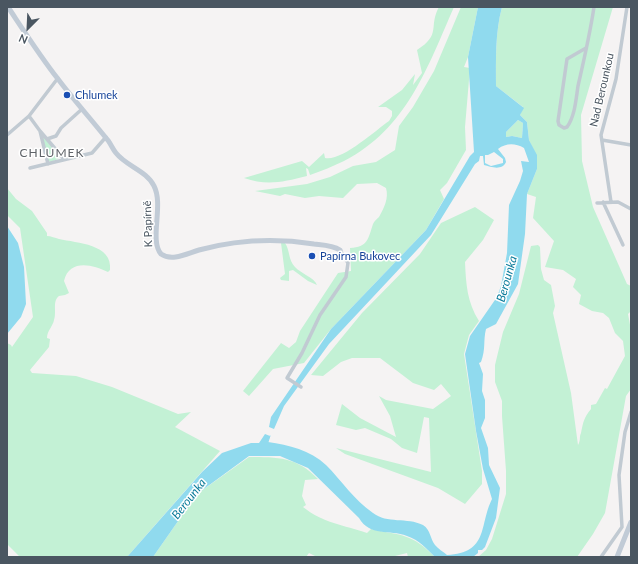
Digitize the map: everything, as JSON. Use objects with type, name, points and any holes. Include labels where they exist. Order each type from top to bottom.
[{"type":"street","name":"K Papírně","points":[[8,7],[58,78],[106,137],[122,160],[149,179],[155,186],[158,199],[158,249],[164,256],[172,258],[213,247],[245,242],[288,240],[333,247],[340,250]]},
{"type":"street","points":[[586,48],[567,59],[558,120],[559,125],[564,128],[567,127],[572,116],[586,48],[594,7]]},
{"type":"street","name":"Nad Berounkou","points":[[611,202],[601,134],[616,79],[627,7]]},
{"type":"street","points":[[7,135],[29,116],[58,78]]},
{"type":"street","points":[[47,138],[56,136],[61,128],[82,109]]},
{"type":"street","points":[[29,116],[64,159]]},
{"type":"street","points":[[40,131],[48,164]]},
{"type":"street","points":[[30,168],[92,153],[106,137]]},
{"type":"street","points":[[602,140],[631,146]]},
{"type":"street","points":[[603,202],[623,245]]},
{"type":"street","points":[[597,203],[618,202],[631,209]]},
{"type":"street","points":[[301,388],[287,378],[302,353],[315,324],[348,271],[348,263],[340,250]]},
{"type":"street","points":[[617,557],[625,528],[619,475],[625,432],[631,412]]},
{"type":"street","points":[[601,557],[631,522]]},
{"type":"green space","points":[[439,7],[454,7],[424,73],[400,114],[384,132],[366,148],[344,161],[310,175],[308,169],[306,168],[307,176],[275,182],[260,182],[244,178],[302,161],[309,167],[324,153],[325,158],[332,158],[340,155],[358,144],[389,121],[392,116],[392,111],[386,107],[378,107],[402,90],[415,74],[413,85],[422,73],[417,50],[425,44],[432,35],[434,20]]},
{"type":"green space","points":[[461,7],[478,7],[468,57],[464,67],[470,68],[465,127],[466,150],[447,183],[440,190],[444,199],[426,230],[331,329],[304,363],[273,369],[249,396],[243,391],[281,343],[289,348],[296,342],[300,331],[338,273],[351,271],[350,248],[364,244],[370,234],[373,223],[383,210],[387,195],[386,188],[377,183],[357,184],[343,198],[319,196],[305,198],[285,194],[280,196],[255,191],[307,184],[330,177],[353,166],[376,162],[395,150],[399,126],[413,107],[434,71]]},
{"type":"green space","points":[[502,7],[613,7],[581,115],[582,161],[593,207],[627,284],[631,286],[631,311],[628,314],[631,330],[631,389],[626,396],[605,513],[577,557],[478,557],[486,550],[492,539],[506,494],[502,401],[495,382],[495,365],[503,332],[519,294],[531,246],[538,245],[540,247],[541,269],[544,280],[551,285],[555,306],[553,313],[571,393],[578,445],[584,420],[591,409],[591,405],[596,404],[605,388],[607,389],[625,356],[623,341],[615,333],[609,318],[603,313],[592,311],[579,304],[581,295],[573,287],[576,279],[563,270],[545,267],[554,241],[533,218],[536,197],[527,194],[537,169],[536,155],[529,140],[527,122],[520,115],[523,107],[496,86],[497,37]]},
{"type":"green space","points":[[518,120],[523,123],[522,138],[512,136],[506,137],[506,132]]},
{"type":"green space","points":[[41,133],[60,156],[58,159],[51,162],[47,160]]},
{"type":"green space","points":[[7,188],[16,199],[32,211],[47,233],[47,236],[92,246],[106,255],[109,261],[110,270],[108,272],[95,267],[82,265],[71,269],[67,274],[64,281],[69,293],[57,298],[55,304],[55,317],[47,335],[47,338],[50,339],[49,347],[30,370],[32,373],[76,376],[112,387],[178,414],[191,412],[175,427],[220,451],[127,557],[20,557],[7,544],[7,343],[12,347],[33,317],[20,228],[7,215]]},
{"type":"green space","points":[[475,207],[494,220],[483,240],[465,262],[470,300],[479,321],[469,335],[464,354],[482,471],[482,484],[465,504],[438,488],[345,454],[336,448],[431,472],[429,418],[424,417],[417,453],[402,448],[391,439],[365,428],[356,430],[336,425],[342,404],[360,418],[396,437],[390,416],[379,396],[386,400],[433,409],[451,396],[441,384],[434,390],[413,383],[380,358],[352,358],[341,362],[323,376],[311,375],[362,313],[420,254],[441,223]]},
{"type":"green space","points":[[281,243],[285,243],[291,261],[295,267],[316,282],[317,285],[308,281],[293,270],[289,271],[289,281],[281,280],[280,278],[285,274]]},
{"type":"green space","points":[[249,457],[269,457],[295,462],[310,472],[318,479],[305,480],[302,496],[306,505],[303,507],[318,517],[367,533],[371,529],[413,539],[435,557],[408,557],[407,553],[391,557],[317,557],[309,553],[306,557],[153,557],[197,494]]},
{"type":"water","name":"Berounka","points":[[478,7],[502,7],[497,37],[496,86],[524,108],[520,115],[527,122],[529,140],[537,155],[537,169],[527,194],[525,234],[518,284],[496,324],[486,329],[483,353],[481,362],[479,363],[483,374],[482,391],[485,400],[485,418],[481,428],[488,448],[489,465],[500,488],[496,518],[485,547],[482,550],[478,550],[478,553],[473,557],[435,557],[422,545],[411,538],[400,534],[380,532],[363,524],[359,518],[308,468],[280,456],[249,456],[197,494],[153,557],[127,557],[202,472],[222,453],[251,443],[259,443],[265,434],[270,436],[268,442],[299,449],[320,460],[366,508],[373,513],[391,520],[410,521],[423,525],[428,529],[435,545],[447,555],[460,553],[470,549],[476,543],[483,528],[492,499],[483,469],[465,354],[470,336],[497,297],[501,286],[507,253],[509,205],[523,171],[521,161],[529,162],[524,148],[511,144],[498,149],[505,158],[506,162],[502,167],[493,167],[484,165],[483,156],[480,156],[479,161],[475,164],[431,235],[329,344],[284,406],[274,429],[269,427],[271,417],[331,329],[426,230],[470,156],[474,152],[468,57]],"holes":[[[518,120],[523,123],[522,138],[512,136],[506,137],[506,132]],[[494,152],[503,159],[503,163],[491,166],[485,163],[485,155]]]},
{"type":"water","points":[[7,226],[18,243],[24,267],[26,304],[21,317],[7,334]]},
{"type":"waterway","points":[[266,441],[268,442],[270,436]]},
{"type":"place","name":"Chlumek","points":[[67,95]]},
{"type":"place","name":"Papírna Bukovec","points":[[312,256]]},
{"type":"district","name":"CHLUMEK","points":[[52,153]]}]
